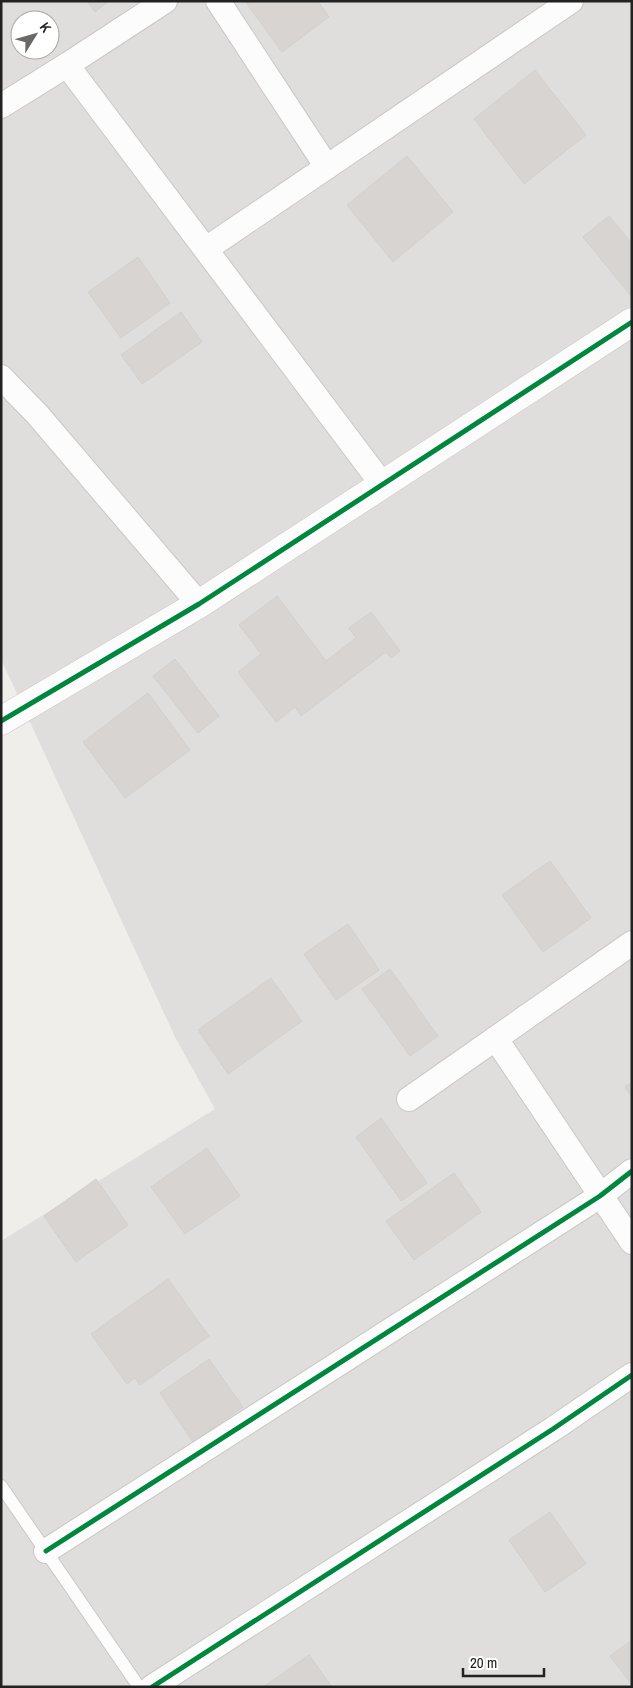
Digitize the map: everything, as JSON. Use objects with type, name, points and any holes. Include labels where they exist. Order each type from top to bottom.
[{"type":"street","points":[[1,106],[68,65],[165,1]]},
{"type":"street","points":[[218,1],[327,167]]},
{"type":"street","points":[[206,250],[571,1]]},
{"type":"street","points":[[68,65],[382,484]]},
{"type":"street","points":[[1,721],[199,604],[632,322]]},
{"type":"street","points":[[1,377],[38,414],[199,604]]},
{"type":"street","points":[[410,1099],[632,943]]},
{"type":"street","points":[[496,1038],[632,1242]]},
{"type":"street","points":[[46,1551],[600,1196],[632,1171]]},
{"type":"street","points":[[152,1687],[553,1429],[632,1375]]},
{"type":"lane","points":[[1,1486],[139,1687]]},
{"type":"shaded area","points":[[1,1],[632,1],[632,1687],[1,1687],[1,1241],[215,1109],[175,1037],[1,659]]},
{"type":"building","points":[[87,1],[109,1],[95,12]]},
{"type":"building","points":[[245,1],[318,1],[329,17],[282,52]]},
{"type":"building","points":[[535,70],[586,135],[524,184],[474,119]]},
{"type":"building","points":[[407,156],[453,212],[393,262],[347,205]]},
{"type":"building","points":[[609,216],[632,244],[631,296],[583,237]]},
{"type":"building","points":[[138,257],[170,303],[121,338],[88,292]]},
{"type":"building","points":[[181,312],[202,342],[142,384],[121,355]]},
{"type":"building","points":[[277,596],[326,661],[356,638],[349,628],[371,612],[400,651],[391,658],[386,652],[301,716],[295,707],[276,722],[238,672],[261,654],[239,625]]},
{"type":"building","points":[[175,659],[219,716],[198,733],[153,676]]},
{"type":"building","points":[[148,693],[190,750],[125,798],[83,742]]},
{"type":"building","points":[[550,861],[591,918],[543,952],[502,895]]},
{"type":"building","points":[[348,924],[379,970],[336,1000],[304,954]]},
{"type":"building","points":[[390,969],[438,1036],[410,1056],[362,989]]},
{"type":"building","points":[[271,978],[302,1021],[228,1074],[198,1030]]},
{"type":"building","points":[[632,1082],[632,1097],[625,1087]]},
{"type":"building","points":[[381,1118],[427,1183],[401,1201],[356,1137]]},
{"type":"building","points":[[207,1148],[240,1196],[185,1234],[151,1187]]},
{"type":"building","points":[[454,1173],[481,1212],[414,1260],[386,1221]]},
{"type":"building","points":[[96,1179],[128,1225],[76,1262],[44,1216]]},
{"type":"building","points":[[168,1279],[209,1336],[140,1385],[135,1378],[127,1384],[91,1334]]},
{"type":"building","points":[[209,1359],[243,1407],[193,1442],[160,1393]]},
{"type":"building","points":[[550,1512],[586,1564],[545,1592],[509,1540]]},
{"type":"building","points":[[632,1640],[632,1685],[610,1656]]},
{"type":"building","points":[[309,1655],[332,1687],[263,1687]]},
{"type":"cycle path","points":[[1,721],[199,604],[632,322]]},
{"type":"cycle path","points":[[46,1551],[600,1196],[632,1171]]},
{"type":"cycle path","points":[[152,1687],[553,1429],[632,1375]]}]
